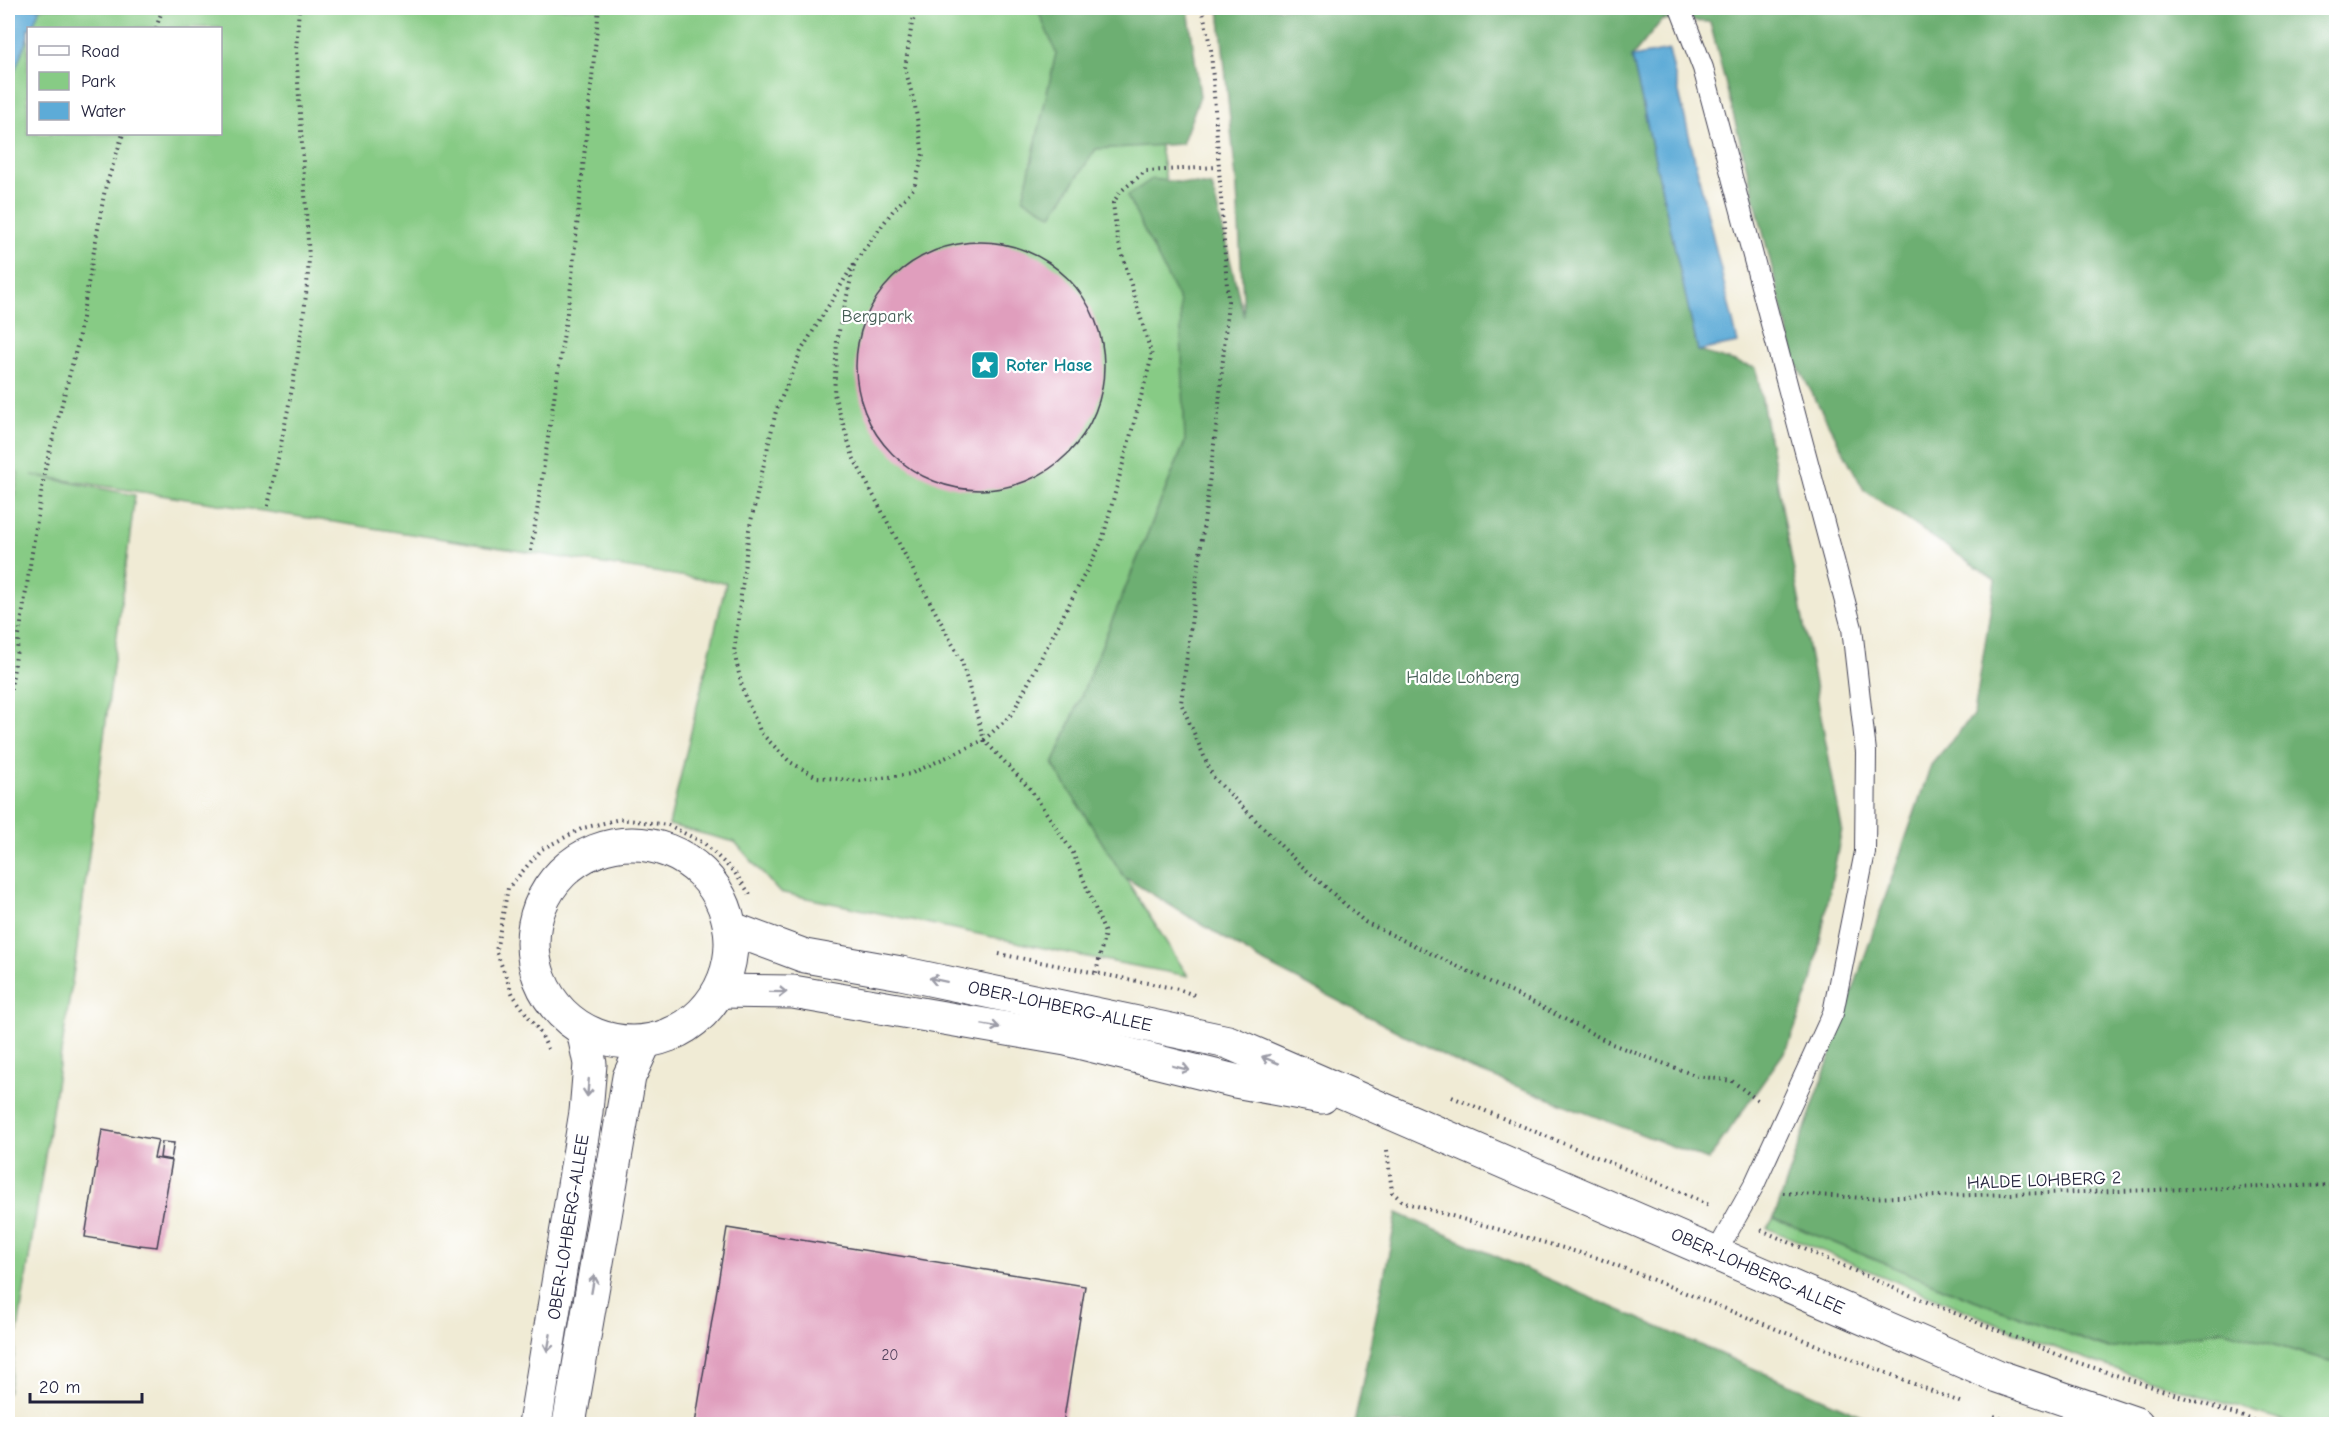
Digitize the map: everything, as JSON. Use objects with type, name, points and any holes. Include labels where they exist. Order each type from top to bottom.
[{"type":"street","points":[[639,844],[671,852],[699,870],[706,879],[719,897],[730,928],[730,961],[719,991],[700,1015],[675,1033],[645,1042],[614,1041],[583,1030],[557,1009],[539,981],[532,948],[536,915],[551,885],[575,862],[605,847],[639,844]]},
{"type":"street","name":"OBER-LOHBERG-ALLEE","points":[[730,928],[805,956],[901,973],[1228,1042],[1997,1376],[2137,1425]]},
{"type":"street","name":"OBER-LOHBERG-ALLEE","points":[[719,991],[793,992],[1066,1039],[1235,1081],[1382,1108]]},
{"type":"street","name":"OBER-LOHBERG-ALLEE","points":[[535,1425],[586,1112],[590,1064],[583,1030]]},
{"type":"street","name":"OBER-LOHBERG-ALLEE","points":[[569,1425],[629,1077],[645,1042]]},
{"type":"lane","points":[[1680,8],[1706,80],[1852,628],[1866,752],[1865,852],[1833,1012],[1754,1185],[1716,1253]]},
{"type":"path","points":[[156,27],[163,8]]},
{"type":"path","points":[[268,506],[294,382],[309,258],[296,50],[299,8]]},
{"type":"path","points":[[531,551],[571,286],[598,8]]},
{"type":"path","points":[[918,8],[912,23],[905,68],[915,106],[923,154],[914,188],[892,212],[855,262],[801,351],[776,411],[749,530],[738,612],[734,652],[743,691],[761,733],[790,762],[817,777],[860,781],[910,774],[984,740],[1012,714],[1102,541],[1152,356],[1117,237],[1113,203],[1121,190],[1146,171],[1218,167]]},
{"type":"path","points":[[1202,8],[1211,50],[1228,301],[1220,405],[1181,703],[1213,777],[1294,859],[1365,922],[1536,1004],[1612,1044],[1697,1076],[1732,1080],[1763,1104],[1776,1134]]},
{"type":"path","points":[[8,707],[45,469],[77,346],[105,189],[123,135]]},
{"type":"path","points":[[855,262],[837,340],[834,394],[854,457],[962,662],[984,740],[1031,790],[1073,854],[1105,933],[1096,973]]},
{"type":"path","points":[[1382,1108],[1392,1192],[1402,1202],[1598,1258],[1972,1407]]},
{"type":"path","name":"HALDE LOHBERG 2","points":[[1754,1185],[1791,1195],[1865,1198],[2337,1185]]},
{"type":"path","points":[[1994,1416],[2016,1425]]},
{"type":"green space","name":"Bergpark","points":[[8,8],[1140,8],[1143,52],[1181,264],[1185,442],[1053,765],[1188,976],[779,892],[735,842],[669,825],[726,583],[32,475],[135,495],[75,963],[8,1394],[8,534],[18,473],[8,471]]},
{"type":"green space","points":[[1037,8],[1188,8],[1200,96],[1182,144],[1096,149],[1052,215],[1023,199],[1056,53]]},
{"type":"green space","name":"Halde Lohberg","points":[[1219,8],[2336,8],[2336,1363],[2224,1330],[2109,1349],[1966,1297],[1774,1218],[1931,765],[1974,714],[1995,580],[1864,490],[1796,363],[1710,22],[1662,20],[1632,57],[1698,351],[1756,368],[1842,829],[1812,982],[1788,1047],[1708,1160],[1464,1066],[1265,963],[1124,877],[1053,765],[1185,442],[1180,302],[1127,196],[1152,179],[1212,186],[1244,317],[1237,189]]},
{"type":"green space","points":[[1397,1213],[1881,1424],[1354,1424]]},
{"type":"green space","points":[[1774,1218],[1966,1297],[2108,1349],[2224,1330],[2336,1363],[2336,1424],[2291,1424],[2124,1372],[2053,1347],[1767,1228]]},
{"type":"water","points":[[8,8],[40,8],[32,27],[27,27],[27,39],[8,89]]},
{"type":"water","points":[[1669,50],[1738,343],[1698,351],[1632,57]]},
{"type":"building","points":[[968,242],[992,242],[1016,247],[1039,256],[1068,278],[1090,307],[1095,318],[1102,342],[1104,366],[1102,390],[1095,414],[1090,425],[1068,454],[1039,476],[1028,481],[992,490],[968,490],[944,485],[921,476],[901,462],[884,445],[870,425],[861,402],[856,378],[856,354],[861,330],[870,307],[884,287],[901,270],[921,256],[944,247]]},
{"type":"building","points":[[102,1130],[158,1140],[154,1158],[172,1161],[157,1247],[85,1237]]},
{"type":"building","points":[[162,1142],[174,1143],[171,1160],[160,1158]]},
{"type":"building","points":[[727,1228],[1085,1286],[1063,1424],[695,1424]]},
{"type":"place","name":"Roter Hase","points":[[985,365]]}]
